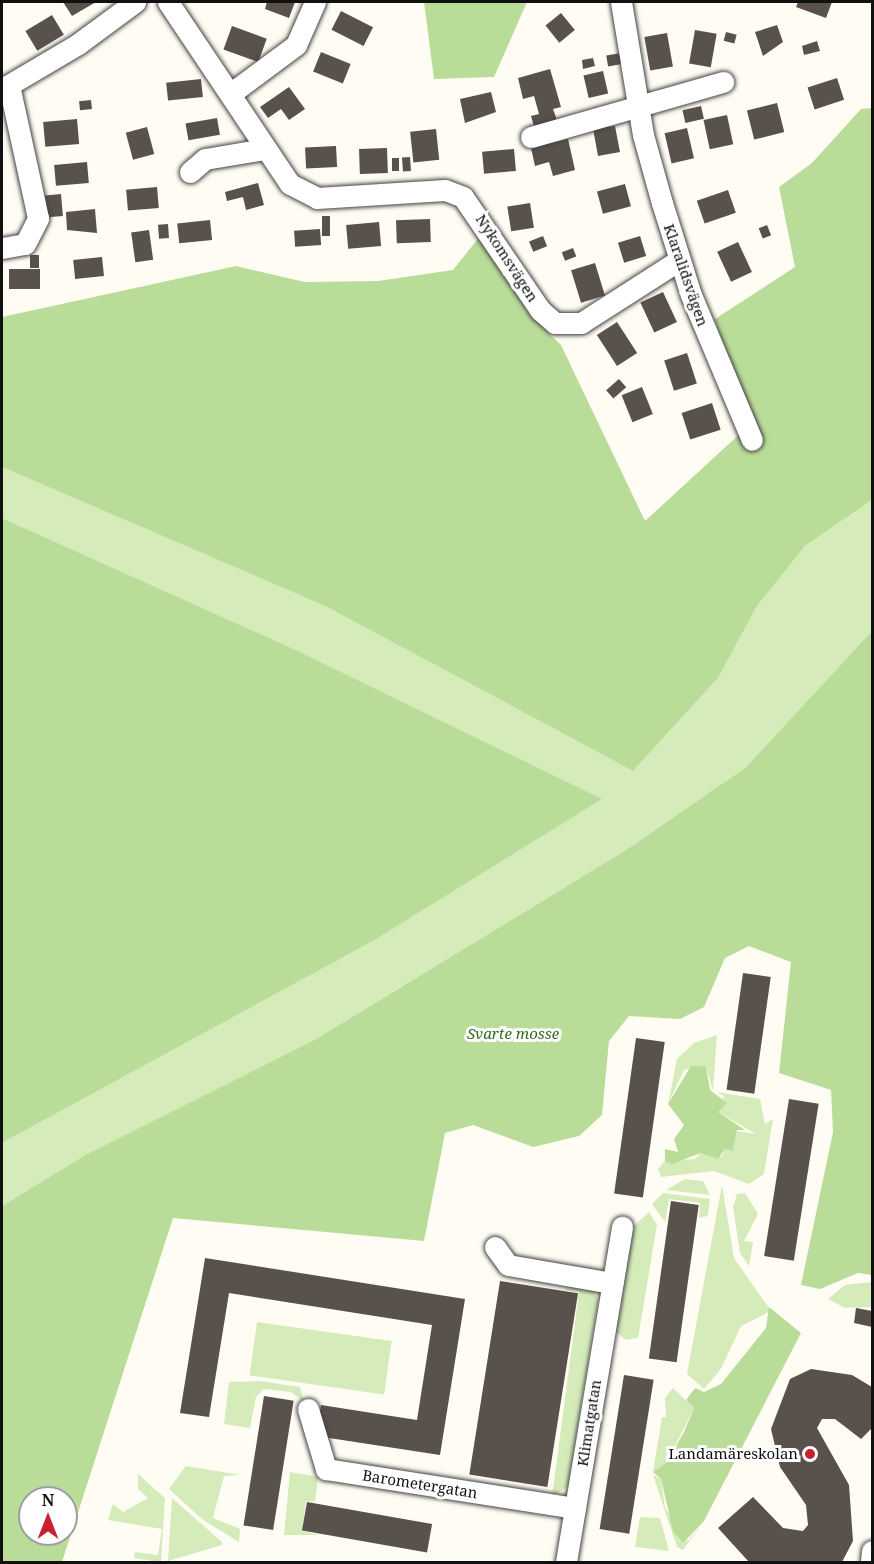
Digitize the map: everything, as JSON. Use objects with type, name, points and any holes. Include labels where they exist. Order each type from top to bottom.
[{"type":"street","points":[[2,248],[25,244],[38,218],[5,87],[135,2]]},
{"type":"street","name":"Nykomsvägen","points":[[168,2],[290,184],[317,198],[445,190],[463,197],[540,310],[564,326],[584,322],[679,260]]},
{"type":"street","points":[[230,94],[296,45],[315,2]]},
{"type":"street","name":"Klaralidsvägen","points":[[621,2],[637,105],[679,260],[752,440]]},
{"type":"street","points":[[531,137],[723,82]]},
{"type":"street","points":[[189,172],[205,159],[265,149]]},
{"type":"street","name":"Klimatgatan","points":[[566,1563],[622,1227]]},
{"type":"street","points":[[495,1247],[508,1265],[520,1276],[559,1282],[612,1283]]},
{"type":"street","name":"Barometergatan","points":[[308,1410],[326,1469],[529,1493],[575,1508]]},
{"type":"street","points":[[871,1563],[873,1551]]},
{"type":"green space","points":[[424,2],[527,2],[494,77],[434,79]]},
{"type":"green space","points":[[872,108],[872,500],[805,546],[757,606],[718,678],[633,771],[325,606],[2,467],[2,317],[236,266],[305,282],[378,281],[453,270],[480,236],[531,316],[561,345],[645,521],[744,430],[715,319],[795,267],[779,187],[812,163],[861,109]]},
{"type":"green space","points":[[2,467],[325,606],[633,771],[718,678],[757,606],[805,546],[872,500],[872,631],[745,768],[626,850],[316,1039],[87,1154],[2,1206],[2,1143],[373,941],[601,799],[294,649],[2,518]]},
{"type":"green space","points":[[2,518],[294,649],[602,799],[373,941],[2,1143]]},
{"type":"green space","name":"Svarte mosse","points":[[872,631],[872,1275],[858,1273],[820,1289],[801,1285],[833,1132],[831,1090],[779,1073],[791,962],[749,946],[725,958],[704,1007],[680,1019],[629,1016],[609,1041],[602,1115],[579,1136],[533,1147],[473,1125],[445,1133],[424,1241],[173,1218],[78,1512],[78,1486],[18,1486],[18,1546],[67,1546],[62,1562],[2,1562],[2,1206],[87,1154],[316,1039],[626,850],[745,768]]},
{"type":"green space","points":[[717,1035],[713,1091],[706,1066],[684,1070],[668,1104],[677,1059],[694,1043]]},
{"type":"green space","points":[[691,1066],[706,1066],[710,1090],[727,1103],[718,1112],[745,1130],[737,1130],[733,1151],[725,1149],[718,1159],[701,1153],[672,1164],[665,1161],[665,1149],[678,1152],[674,1139],[684,1125],[668,1104]]},
{"type":"green space","points":[[716,1092],[760,1099],[765,1124],[773,1119],[764,1174],[749,1184],[714,1171],[661,1177],[658,1169],[665,1161],[695,1159],[701,1153],[721,1157],[725,1149],[733,1151],[737,1131],[756,1134],[718,1112],[724,1096]]},
{"type":"green space","points":[[685,1179],[703,1181],[710,1195],[666,1190]]},
{"type":"green space","points":[[722,1185],[734,1258],[771,1311],[741,1326],[721,1369],[704,1389],[687,1374]]},
{"type":"green space","points":[[663,1193],[710,1199],[708,1216],[699,1218],[700,1203],[669,1199],[665,1222],[652,1204]]},
{"type":"green space","points":[[745,1193],[758,1214],[744,1241],[753,1242],[749,1266],[740,1253],[733,1207],[737,1194]]},
{"type":"green space","points":[[649,1212],[657,1225],[638,1338],[626,1340],[615,1331],[631,1229]]},
{"type":"green space","points":[[872,1282],[872,1307],[845,1308],[828,1299],[845,1285]]},
{"type":"green space","points":[[571,1285],[594,1291],[598,1300],[568,1486],[552,1497],[579,1292],[565,1290]]},
{"type":"green space","points":[[769,1307],[801,1333],[704,1521],[683,1543],[673,1531],[661,1479],[653,1472],[667,1462],[684,1432],[694,1408],[686,1400],[695,1388],[704,1392],[721,1384],[766,1328]]},
{"type":"green space","points":[[257,1322],[392,1341],[384,1394],[249,1375]]},
{"type":"green space","points":[[260,1381],[300,1387],[304,1402],[291,1392],[264,1389],[256,1397],[250,1428],[224,1424],[229,1382]]},
{"type":"green space","points":[[673,1388],[694,1408],[667,1462],[653,1472],[662,1417],[666,1417],[665,1398]]},
{"type":"green space","points":[[186,1466],[241,1475],[224,1476],[213,1518],[240,1529],[239,1542],[203,1520],[169,1489]]},
{"type":"green space","points":[[290,1472],[318,1477],[315,1502],[306,1501],[302,1531],[319,1535],[284,1535]]},
{"type":"green space","points":[[138,1474],[165,1498],[161,1562],[134,1558],[135,1552],[158,1555],[162,1529],[108,1520],[113,1504],[123,1512],[148,1498],[138,1489]]},
{"type":"green space","points":[[653,1475],[661,1479],[665,1508],[688,1541],[704,1521],[683,1550],[677,1547]]},
{"type":"green space","points":[[172,1498],[222,1542],[222,1545],[168,1561]]},
{"type":"green space","points":[[640,1517],[660,1518],[669,1551],[635,1547]]},
{"type":"building","points":[[63,2],[96,2],[72,16]]},
{"type":"building","points":[[267,2],[295,2],[289,18],[265,9]]},
{"type":"building","points":[[798,2],[832,2],[826,18],[796,7]]},
{"type":"building","points":[[341,11],[373,27],[364,46],[331,30]]},
{"type":"building","points":[[561,13],[575,30],[559,43],[545,26]]},
{"type":"building","points":[[52,15],[64,35],[37,51],[25,31]]},
{"type":"building","points":[[777,25],[783,42],[763,56],[755,32]]},
{"type":"building","points":[[232,26],[267,39],[258,62],[223,49]]},
{"type":"building","points":[[695,30],[717,34],[711,67],[689,63]]},
{"type":"building","points":[[726,32],[737,35],[734,44],[724,41]]},
{"type":"building","points":[[667,33],[673,66],[650,70],[644,37]]},
{"type":"building","points":[[817,41],[820,51],[804,55],[802,46]]},
{"type":"building","points":[[321,52],[351,64],[343,83],[313,71]]},
{"type":"building","points":[[621,53],[623,64],[608,66],[606,56]]},
{"type":"building","points":[[593,58],[595,66],[583,69],[582,60]]},
{"type":"building","points":[[550,69],[561,107],[553,109],[558,123],[535,130],[531,116],[539,114],[534,96],[523,99],[518,78]]},
{"type":"building","points":[[603,71],[608,93],[589,98],[584,75]]},
{"type":"building","points":[[837,78],[844,100],[815,109],[808,88]]},
{"type":"building","points":[[201,79],[203,97],[168,101],[166,83]]},
{"type":"building","points":[[289,87],[305,109],[289,120],[281,109],[268,118],[260,107]]},
{"type":"building","points":[[491,92],[496,112],[465,123],[460,99]]},
{"type":"building","points":[[91,100],[92,109],[80,110],[79,101]]},
{"type":"building","points":[[777,103],[784,132],[754,140],[747,110]]},
{"type":"building","points":[[701,106],[704,119],[685,123],[682,110]]},
{"type":"building","points":[[727,115],[733,144],[710,149],[704,120]]},
{"type":"building","points":[[217,118],[220,135],[188,140],[185,124]]},
{"type":"building","points":[[77,119],[79,144],[45,147],[43,122]]},
{"type":"building","points":[[608,120],[609,127],[615,126],[620,152],[598,156],[592,123]]},
{"type":"building","points":[[147,127],[154,154],[133,160],[126,133]]},
{"type":"building","points":[[687,128],[694,158],[672,163],[665,133]]},
{"type":"building","points":[[436,129],[439,160],[413,163],[410,132]]},
{"type":"building","points":[[568,139],[575,170],[553,176],[549,162],[535,166],[531,148]]},
{"type":"building","points":[[336,146],[337,167],[306,169],[305,148]]},
{"type":"building","points":[[387,148],[388,173],[360,174],[359,149]]},
{"type":"building","points":[[514,149],[516,171],[484,174],[482,152]]},
{"type":"building","points":[[410,157],[411,171],[403,172],[402,158]]},
{"type":"building","points":[[392,158],[399,158],[399,171],[392,171]]},
{"type":"building","points":[[87,162],[89,183],[56,186],[54,165]]},
{"type":"building","points":[[258,183],[264,205],[246,210],[243,197],[227,201],[225,192]]},
{"type":"building","points":[[625,184],[631,206],[603,214],[597,192]]},
{"type":"building","points":[[157,187],[159,208],[128,211],[126,190]]},
{"type":"building","points":[[728,190],[736,213],[705,223],[697,201]]},
{"type":"building","points":[[61,194],[63,216],[47,217],[45,195]]},
{"type":"building","points":[[530,203],[534,228],[511,231],[507,207]]},
{"type":"building","points":[[95,209],[97,233],[67,230],[66,212]]},
{"type":"building","points":[[322,216],[330,216],[330,236],[322,236]]},
{"type":"building","points":[[430,219],[431,242],[397,243],[396,220]]},
{"type":"building","points":[[210,220],[212,240],[179,243],[177,223]]},
{"type":"building","points":[[379,222],[381,246],[348,249],[346,225]]},
{"type":"building","points":[[168,224],[169,238],[159,239],[158,225]]},
{"type":"building","points":[[767,225],[771,235],[763,239],[759,228]]},
{"type":"building","points":[[320,229],[321,245],[295,247],[294,231]]},
{"type":"building","points":[[149,230],[153,260],[135,262],[131,233]]},
{"type":"building","points":[[543,236],[547,246],[533,252],[529,242]]},
{"type":"building","points":[[640,236],[646,256],[624,263],[618,243]]},
{"type":"building","points":[[738,242],[752,272],[731,282],[717,252]]},
{"type":"building","points":[[573,248],[576,256],[565,261],[562,252]]},
{"type":"building","points":[[30,255],[39,255],[39,268],[30,268]]},
{"type":"building","points":[[102,257],[104,276],[75,279],[73,260]]},
{"type":"building","points":[[595,263],[605,296],[581,303],[571,270]]},
{"type":"building","points":[[9,269],[40,269],[40,289],[9,289]]},
{"type":"building","points":[[663,292],[677,322],[654,332],[640,303]]},
{"type":"building","points":[[617,322],[637,353],[617,366],[597,335]]},
{"type":"building","points":[[687,353],[697,383],[674,391],[664,360]]},
{"type":"building","points":[[619,379],[626,387],[613,398],[606,390]]},
{"type":"building","points":[[642,387],[653,414],[632,422],[622,395]]},
{"type":"building","points":[[712,403],[721,430],[690,440],[682,413]]},
{"type":"building","points":[[743,973],[771,977],[754,1094],[727,1090]]},
{"type":"building","points":[[636,1038],[665,1042],[643,1198],[614,1193]]},
{"type":"building","points":[[789,1099],[819,1104],[794,1261],[764,1256]]},
{"type":"building","points":[[671,1201],[699,1205],[677,1362],[649,1358]]},
{"type":"building","points":[[205,1258],[465,1299],[440,1455],[316,1436],[321,1405],[417,1420],[432,1325],[229,1293],[209,1417],[180,1413]]},
{"type":"building","points":[[500,1281],[578,1293],[547,1487],[469,1475]]},
{"type":"building","points":[[856,1308],[872,1311],[872,1327],[854,1323]]},
{"type":"building","points":[[811,1369],[852,1375],[872,1387],[872,1428],[861,1439],[835,1419],[822,1419],[817,1428],[849,1485],[853,1541],[842,1562],[749,1562],[718,1528],[753,1497],[783,1528],[803,1531],[808,1525],[806,1505],[780,1467],[771,1429],[790,1379]]},
{"type":"building","points":[[624,1375],[654,1380],[629,1534],[600,1529]]},
{"type":"building","points":[[264,1396],[294,1401],[273,1530],[244,1525]]},
{"type":"building","points":[[307,1502],[432,1524],[427,1553],[302,1531]]},
{"type":"place","name":"Landamäreskolan","points":[[810,1454]]}]
